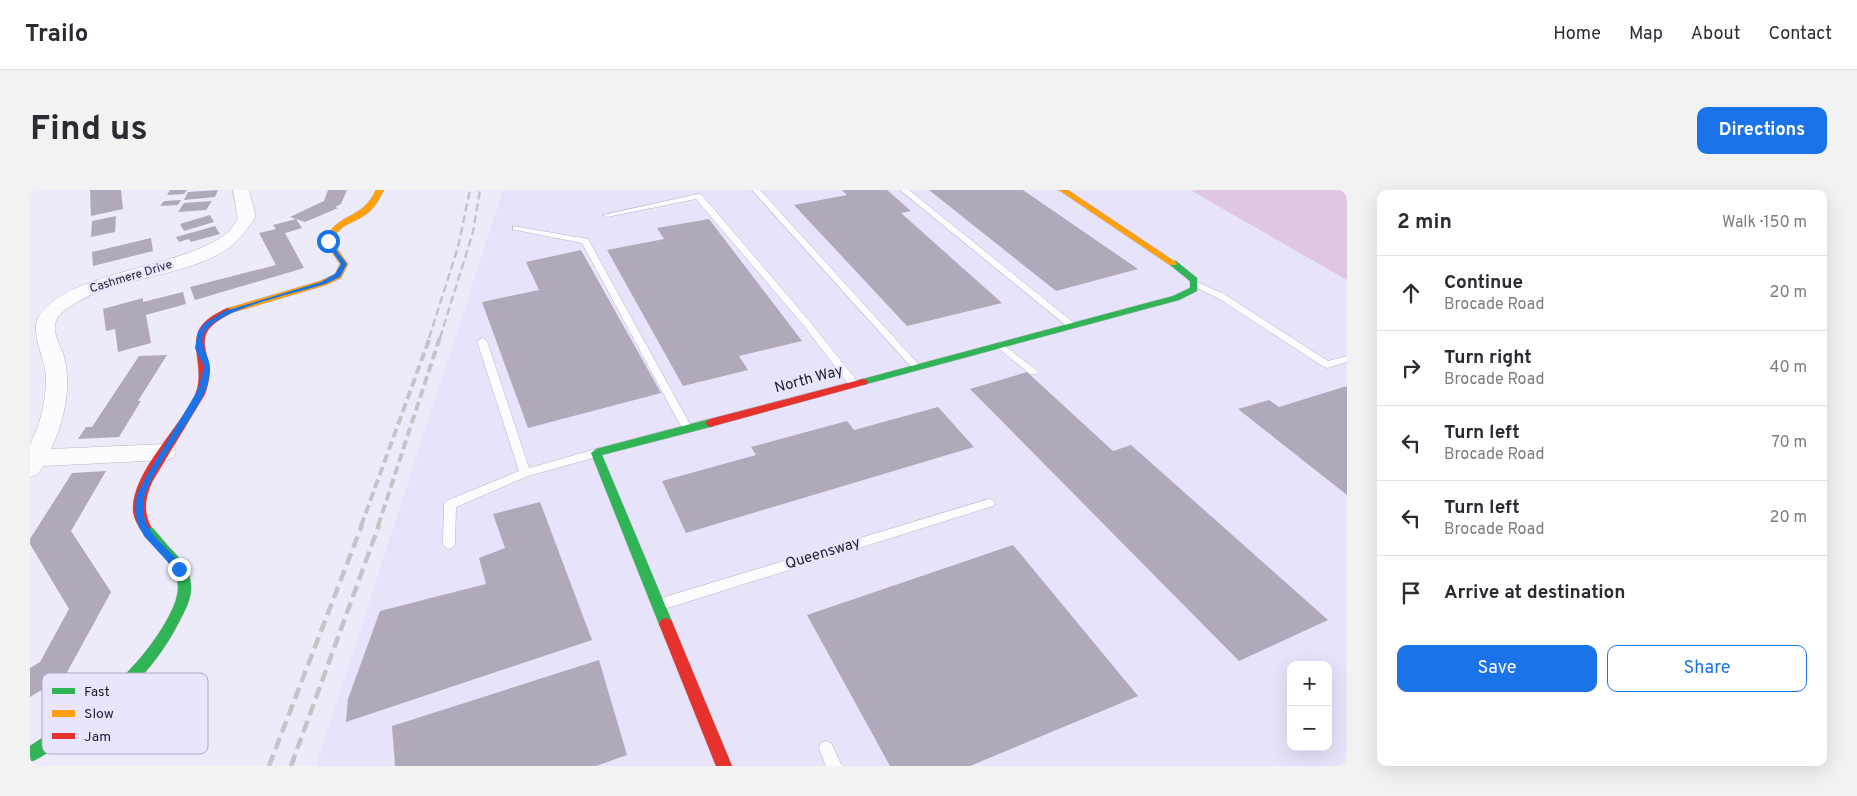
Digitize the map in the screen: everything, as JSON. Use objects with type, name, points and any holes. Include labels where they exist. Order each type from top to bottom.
[{"type":"street","name":"Cashmere Drive","points":[[33,463],[49,430],[56,392],[55,362],[45,328],[50,315],[65,301],[96,286],[198,256],[220,246],[240,229],[246,218],[241,190]]},
{"type":"street","points":[[141,673],[151,662],[178,612],[184,593],[184,580],[179,569],[167,553],[147,534],[139,507],[142,494],[202,390],[207,376],[207,367],[199,348],[201,332],[207,324],[227,312],[323,283],[338,276],[344,264],[331,246],[329,236],[336,226],[372,208],[380,190]]},
{"type":"street","points":[[1063,190],[1180,267],[1189,274],[1195,284]]},
{"type":"street","name":"North Way","points":[[596,453],[1176,298],[1194,289],[1195,284]]},
{"type":"street","points":[[33,463],[165,452]]},
{"type":"street","points":[[596,453],[724,766]]},
{"type":"street","points":[[30,755],[42,747]]},
{"type":"lane","points":[[756,190],[917,368]]},
{"type":"lane","points":[[904,190],[1071,325]]},
{"type":"lane","points":[[607,214],[698,196],[808,325],[853,383]]},
{"type":"lane","points":[[516,228],[585,241],[687,428]]},
{"type":"lane","points":[[1195,284],[1220,296],[1327,365],[1347,359]]},
{"type":"lane","points":[[482,341],[524,473]]},
{"type":"lane","points":[[1000,345],[1033,372]]},
{"type":"lane","points":[[449,544],[450,504],[497,486],[524,473],[596,453]]},
{"type":"lane","name":"Queensway","points":[[657,605],[988,503]]},
{"type":"lane","points":[[826,748],[834,766]]},
{"type":"shaded area","points":[[503,190],[1347,190],[1347,766],[316,766]]},
{"type":"shaded area","points":[[1347,190],[1347,280],[1192,191]]},
{"type":"building","points":[[90,190],[121,190],[123,209],[91,216]]},
{"type":"building","points":[[170,190],[187,190],[184,194],[167,195]]},
{"type":"building","points":[[218,190],[215,197],[184,200],[188,192]]},
{"type":"building","points":[[328,190],[347,190],[341,204],[335,207],[338,208],[305,222],[290,217],[324,201]]},
{"type":"building","points":[[842,190],[887,190],[911,211],[901,213],[1002,303],[907,326],[794,205],[847,195]]},
{"type":"building","points":[[929,190],[1023,190],[1138,269],[1056,291]]},
{"type":"building","points":[[181,200],[178,205],[160,206],[164,201]]},
{"type":"building","points":[[212,201],[206,210],[178,212],[184,203]]},
{"type":"building","points":[[210,215],[214,222],[184,231],[180,224]]},
{"type":"building","points":[[116,216],[115,232],[91,237],[92,221]]},
{"type":"building","points":[[296,219],[302,228],[285,233],[304,268],[195,300],[190,287],[276,265],[259,233],[276,229],[273,225]]},
{"type":"building","points":[[709,219],[802,341],[739,356],[748,370],[683,386],[607,250],[664,239],[657,228]]},
{"type":"building","points":[[215,226],[220,234],[191,242],[189,239],[179,242],[176,237]]},
{"type":"building","points":[[151,238],[153,251],[93,266],[92,252]]},
{"type":"building","points":[[581,250],[661,393],[528,428],[482,302],[539,290],[526,262]]},
{"type":"building","points":[[183,292],[186,304],[146,315],[151,343],[118,352],[115,329],[106,331],[103,309],[143,298],[143,302]]},
{"type":"building","points":[[167,355],[138,401],[141,401],[119,437],[78,439],[86,427],[92,427],[139,356]]},
{"type":"building","points":[[1027,372],[1113,451],[1131,445],[1328,620],[1239,661],[970,389]]},
{"type":"building","points":[[1347,386],[1347,495],[1238,409],[1269,400],[1279,407]]},
{"type":"building","points":[[938,407],[974,447],[686,533],[662,481],[756,455],[751,447],[847,421],[854,430]]},
{"type":"building","points":[[106,471],[71,531],[111,592],[67,673],[42,673],[42,690],[30,697],[30,668],[40,662],[69,609],[30,544],[30,539],[72,473]]},
{"type":"building","points":[[540,502],[592,640],[346,722],[348,699],[380,611],[486,584],[479,558],[505,548],[493,514]]},
{"type":"building","points":[[1013,545],[1138,696],[970,766],[890,766],[807,615]]},
{"type":"building","points":[[599,660],[627,755],[596,766],[395,766],[392,726]]},
{"type":"railway","points":[[429,338],[458,247],[470,190]]},
{"type":"railway","points":[[440,338],[473,232],[480,190]]},
{"type":"railway","points":[[361,526],[430,337]]},
{"type":"railway","points":[[378,526],[440,337]]},
{"type":"railway","points":[[269,766],[362,525]]},
{"type":"railway","points":[[291,766],[379,525]]},
{"type":"traffic: fast","points":[[863,382],[1176,298],[1194,289],[1194,280],[1173,263]]},
{"type":"traffic: fast","points":[[666,624],[596,453],[710,423]]},
{"type":"traffic: fast","points":[[137,673],[158,647],[171,625],[181,604],[185,587],[178,565],[155,541],[145,527]]},
{"type":"traffic: fast","points":[[30,755],[42,747]]},
{"type":"traffic: slow","points":[[228,311],[323,283],[338,276],[344,264],[328,241],[332,232],[338,226],[368,209],[375,201],[380,190]]},
{"type":"traffic: slow","points":[[1063,190],[1173,263]]},
{"type":"traffic: jam","points":[[145,527],[139,508],[146,482],[200,394],[205,368],[200,348],[203,330],[212,321],[228,311]]},
{"type":"traffic: jam","points":[[710,423],[863,382]]},
{"type":"traffic: jam","points":[[666,624],[724,766]]},
{"type":"route","points":[[179,569],[167,553],[147,534],[139,507],[142,494],[202,390],[207,376],[207,367],[199,348],[198,340],[201,332],[207,324],[227,312],[323,283],[338,276],[344,264],[328,241]]}]
